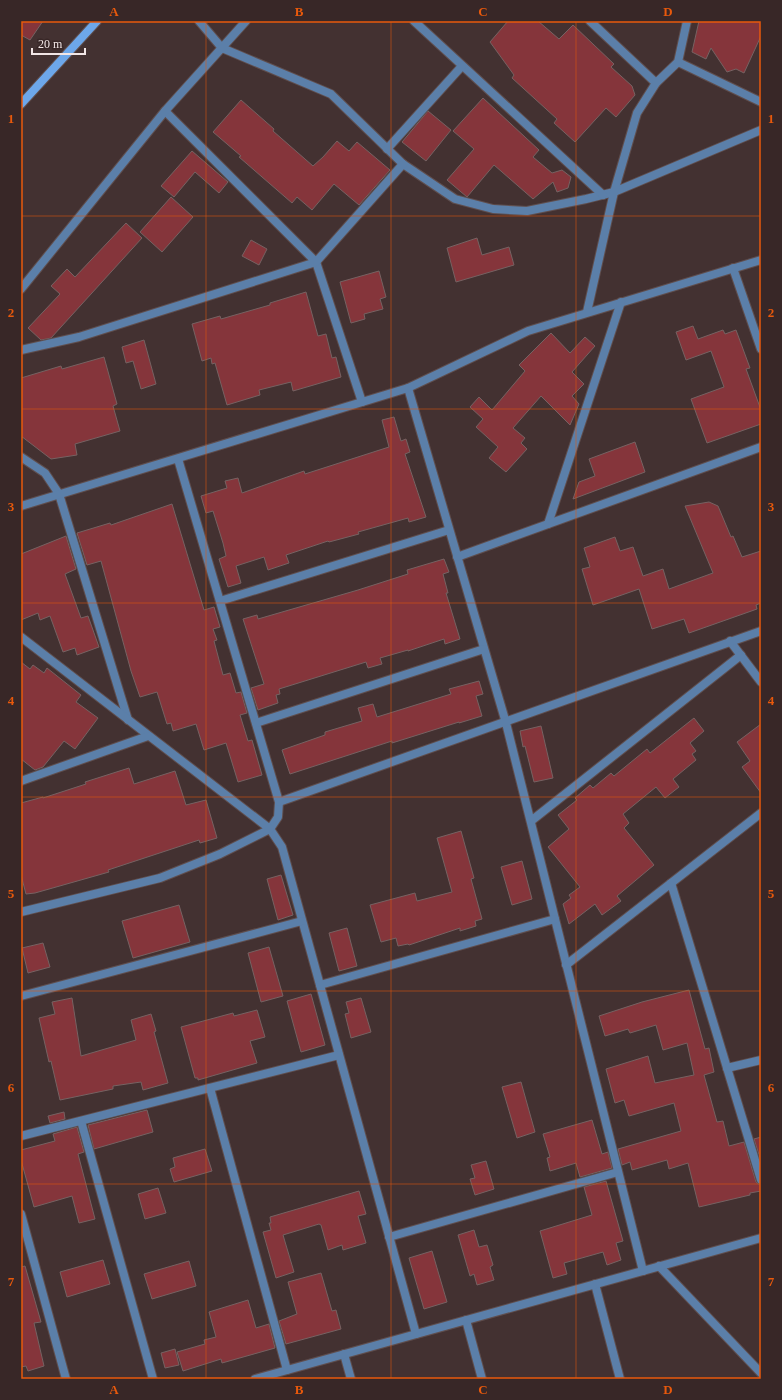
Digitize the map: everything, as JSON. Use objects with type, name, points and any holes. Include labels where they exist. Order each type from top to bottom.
[{"type":"street","points":[[21,104],[97,21]]},
{"type":"street","points":[[199,21],[222,48],[332,94],[403,164],[455,199],[492,209],[527,211],[614,192],[761,130]]},
{"type":"street","points":[[21,289],[165,111],[246,21]]},
{"type":"street","points":[[414,21],[603,195]]},
{"type":"street","points":[[590,21],[656,84]]},
{"type":"street","points":[[587,312],[614,192],[637,113],[656,84],[678,62],[688,21]]},
{"type":"street","points":[[678,62],[761,102]]},
{"type":"street","points":[[387,149],[462,66]]},
{"type":"street","points":[[165,111],[316,262],[362,402]]},
{"type":"street","points":[[21,350],[93,333],[316,262],[403,164]]},
{"type":"street","points":[[21,506],[408,388],[528,331],[761,260]]},
{"type":"street","points":[[733,268],[761,349]]},
{"type":"street","points":[[548,524],[621,302]]},
{"type":"street","points":[[408,388],[506,723],[643,1271]]},
{"type":"street","points":[[457,557],[761,447]]},
{"type":"street","points":[[21,457],[45,473],[60,494],[128,720]]},
{"type":"street","points":[[21,912],[160,878],[220,854],[270,829],[278,817],[279,802],[178,459]]},
{"type":"street","points":[[220,601],[449,530]]},
{"type":"street","points":[[279,802],[506,723],[761,631]]},
{"type":"street","points":[[21,637],[270,829],[282,847],[416,1334]]},
{"type":"street","points":[[730,642],[761,682]]},
{"type":"street","points":[[256,723],[484,650]]},
{"type":"street","points":[[530,821],[741,655]]},
{"type":"street","points":[[21,781],[148,736]]},
{"type":"street","points":[[566,965],[761,813]]},
{"type":"street","points":[[671,883],[761,1180]]},
{"type":"street","points":[[320,985],[555,919]]},
{"type":"street","points":[[21,996],[302,921]]},
{"type":"street","points":[[21,1136],[339,1055]]},
{"type":"street","points":[[727,1068],[761,1060]]},
{"type":"street","points":[[210,1088],[287,1370]]},
{"type":"street","points":[[81,1121],[153,1379]]},
{"type":"street","points":[[389,1237],[618,1172]]},
{"type":"street","points":[[21,1214],[66,1379]]},
{"type":"street","points":[[255,1379],[761,1238]]},
{"type":"street","points":[[659,1266],[761,1373]]},
{"type":"street","points":[[595,1284],[620,1379]]},
{"type":"street","points":[[466,1320],[482,1379]]},
{"type":"street","points":[[344,1354],[351,1379]]},
{"type":"building","points":[[21,21],[43,21],[30,40],[21,35]]},
{"type":"building","points":[[508,21],[538,21],[559,39],[573,25],[614,64],[611,67],[632,86],[635,95],[616,117],[606,108],[575,142],[554,123],[557,119],[512,78],[514,75],[490,42]]},
{"type":"building","points":[[699,21],[761,21],[761,36],[744,73],[736,69],[727,72],[711,48],[706,59],[692,52]]},
{"type":"building","points":[[483,98],[539,150],[533,157],[552,173],[562,170],[571,177],[568,188],[557,192],[553,182],[533,199],[494,165],[467,197],[447,180],[474,149],[453,131]]},
{"type":"building","points":[[241,100],[274,129],[273,131],[313,166],[337,141],[349,151],[357,142],[390,170],[359,205],[334,184],[312,210],[297,197],[292,203],[239,157],[241,156],[213,132]]},
{"type":"building","points":[[428,111],[451,130],[426,161],[402,142]]},
{"type":"building","points":[[192,151],[228,182],[219,193],[195,172],[174,197],[161,186]]},
{"type":"building","points":[[171,197],[193,217],[162,252],[140,232]]},
{"type":"building","points":[[126,223],[142,238],[51,338],[41,340],[28,328],[60,294],[51,286],[67,269],[75,277]]},
{"type":"building","points":[[477,238],[482,255],[509,247],[514,265],[456,282],[447,248]]},
{"type":"building","points":[[251,240],[267,249],[259,265],[242,256]]},
{"type":"building","points":[[379,271],[386,297],[380,299],[383,309],[364,314],[365,319],[351,323],[340,282]]},
{"type":"building","points":[[306,292],[318,336],[326,334],[332,358],[336,357],[341,377],[293,391],[291,382],[259,390],[260,395],[227,405],[215,363],[212,364],[211,358],[202,361],[192,324],[220,316],[221,319],[270,305],[270,303]]},
{"type":"building","points":[[693,326],[698,339],[723,330],[725,334],[736,330],[750,368],[746,369],[761,410],[761,424],[707,443],[691,399],[724,387],[711,351],[686,360],[676,332]]},
{"type":"building","points":[[551,333],[570,353],[585,337],[595,346],[572,372],[584,384],[572,396],[579,404],[570,425],[541,396],[513,428],[525,438],[521,443],[527,449],[506,472],[489,458],[498,447],[476,427],[483,419],[470,407],[479,397],[492,410],[525,371],[519,365]]},
{"type":"building","points":[[144,340],[156,384],[141,389],[133,361],[126,363],[122,347]]},
{"type":"building","points":[[104,357],[117,404],[113,406],[120,431],[75,444],[77,455],[51,459],[21,436],[21,378],[61,366],[62,369]]},
{"type":"building","points":[[394,417],[401,441],[406,439],[410,452],[405,454],[426,517],[409,522],[408,518],[358,532],[359,534],[328,541],[286,555],[289,563],[268,570],[264,557],[236,566],[241,583],[228,587],[219,559],[226,556],[223,543],[213,511],[206,513],[201,496],[227,488],[225,481],[238,478],[242,493],[304,471],[305,474],[389,447],[382,420]]},
{"type":"building","points":[[635,442],[645,472],[573,499],[579,482],[595,476],[589,459]]},
{"type":"building","points":[[709,502],[718,506],[731,537],[733,536],[742,557],[761,551],[761,603],[756,605],[757,609],[689,633],[684,619],[652,629],[639,589],[593,605],[582,569],[590,567],[584,548],[615,537],[620,551],[633,547],[643,576],[663,569],[669,589],[713,573],[685,506]]},
{"type":"building","points":[[172,504],[204,610],[214,607],[220,627],[213,629],[217,640],[214,641],[223,675],[230,673],[236,693],[241,692],[247,713],[240,715],[248,741],[252,740],[262,775],[238,782],[226,743],[204,750],[196,724],[173,731],[171,723],[167,724],[157,692],[140,697],[131,671],[101,561],[87,565],[77,533],[110,523],[111,525]]},
{"type":"building","points":[[66,536],[76,569],[65,574],[81,618],[88,616],[99,647],[77,655],[75,648],[63,652],[50,616],[40,620],[38,613],[21,620],[21,554]]},
{"type":"building","points":[[444,559],[449,572],[443,574],[448,593],[446,593],[460,639],[445,644],[444,639],[408,651],[380,658],[382,664],[368,668],[366,662],[279,689],[280,694],[276,695],[278,703],[258,710],[251,688],[264,684],[243,619],[257,615],[258,619],[358,590],[408,574],[407,570]]},
{"type":"building","points":[[21,662],[30,669],[33,665],[44,673],[47,668],[81,695],[76,702],[98,718],[75,749],[64,741],[43,767],[35,770],[21,759]]},
{"type":"building","points":[[479,681],[483,694],[476,696],[482,716],[392,743],[392,741],[290,774],[282,750],[325,735],[325,732],[362,721],[358,708],[373,704],[377,717],[451,694],[449,689]]},
{"type":"building","points":[[694,718],[704,731],[690,743],[696,751],[692,754],[696,760],[673,779],[679,787],[665,798],[656,787],[623,814],[629,823],[624,828],[654,865],[617,896],[621,901],[602,915],[595,904],[569,924],[563,904],[571,898],[569,895],[580,887],[548,847],[569,829],[558,815],[577,800],[575,798],[590,785],[593,788],[611,773],[614,776],[647,749],[650,753]]},
{"type":"building","points":[[761,724],[761,793],[742,767],[750,761],[737,742]]},
{"type":"building","points":[[541,726],[553,778],[534,782],[525,746],[523,747],[520,731]]},
{"type":"building","points":[[129,768],[134,784],[175,771],[186,805],[206,800],[217,838],[200,843],[199,840],[108,870],[109,872],[35,893],[26,894],[21,875],[21,803],[43,798],[86,784],[85,782]]},
{"type":"building","points":[[461,831],[474,878],[471,879],[482,919],[475,921],[476,926],[460,931],[460,928],[409,945],[398,946],[396,938],[381,942],[370,905],[415,893],[417,901],[452,892],[437,838]]},
{"type":"building","points":[[522,861],[532,899],[512,905],[501,867]]},
{"type":"building","points":[[281,875],[293,915],[278,920],[267,879]]},
{"type":"building","points":[[179,905],[190,942],[133,958],[122,921]]},
{"type":"building","points":[[347,928],[357,966],[339,971],[329,933]]},
{"type":"building","points":[[43,943],[50,967],[28,973],[22,948]]},
{"type":"building","points":[[269,947],[283,996],[261,1002],[248,953]]},
{"type":"building","points":[[689,990],[705,1049],[709,1048],[714,1072],[704,1075],[717,1122],[723,1121],[729,1146],[744,1142],[756,1182],[761,1185],[761,1191],[750,1193],[750,1195],[699,1207],[688,1163],[669,1169],[667,1160],[632,1170],[630,1162],[622,1165],[618,1149],[681,1131],[674,1103],[629,1116],[624,1100],[615,1103],[606,1069],[648,1056],[655,1083],[694,1075],[687,1043],[663,1050],[656,1025],[630,1033],[628,1029],[605,1036],[599,1016],[642,1002]]},
{"type":"building","points":[[311,994],[325,1045],[301,1052],[287,1001]]},
{"type":"building","points":[[72,998],[81,1056],[136,1040],[131,1020],[151,1014],[156,1031],[154,1032],[168,1083],[143,1090],[141,1082],[113,1086],[113,1089],[60,1100],[51,1061],[49,1062],[39,1018],[55,1014],[52,1002]]},
{"type":"building","points":[[361,998],[371,1032],[351,1038],[345,1014],[349,1013],[346,1002]]},
{"type":"building","points":[[257,1010],[265,1037],[250,1041],[257,1063],[198,1080],[198,1078],[195,1078],[181,1027],[233,1013],[234,1016]]},
{"type":"building","points":[[521,1082],[535,1132],[517,1138],[502,1087]]},
{"type":"building","points":[[147,1110],[153,1132],[94,1149],[88,1125]]},
{"type":"building","points":[[64,1112],[65,1119],[50,1123],[48,1116]]},
{"type":"building","points":[[592,1120],[602,1154],[608,1152],[612,1168],[580,1177],[576,1163],[550,1171],[547,1158],[550,1157],[543,1134]]},
{"type":"building","points":[[77,1127],[84,1152],[78,1154],[95,1219],[79,1223],[72,1196],[34,1207],[21,1160],[21,1150],[55,1141],[53,1134]]},
{"type":"building","points":[[761,1137],[761,1161],[754,1139]]},
{"type":"building","points":[[205,1149],[212,1171],[174,1182],[170,1169],[175,1167],[173,1158]]},
{"type":"building","points":[[486,1161],[494,1189],[475,1195],[470,1179],[475,1178],[471,1165]]},
{"type":"building","points":[[606,1181],[623,1241],[616,1243],[621,1260],[607,1265],[603,1252],[564,1263],[567,1274],[553,1278],[540,1231],[592,1215],[584,1187]]},
{"type":"building","points":[[158,1188],[166,1213],[145,1219],[138,1194]]},
{"type":"building","points":[[359,1191],[366,1214],[358,1216],[366,1243],[343,1250],[342,1245],[328,1250],[321,1225],[319,1224],[283,1235],[294,1272],[276,1278],[263,1232],[271,1230],[269,1223],[271,1223],[270,1217]]},
{"type":"building","points":[[474,1230],[479,1247],[487,1245],[493,1265],[490,1267],[494,1280],[477,1285],[474,1274],[470,1276],[458,1235]]},
{"type":"building","points":[[432,1251],[447,1302],[424,1309],[409,1258]]},
{"type":"building","points":[[103,1260],[110,1284],[67,1297],[60,1272]]},
{"type":"building","points":[[189,1261],[196,1286],[152,1299],[144,1274]]},
{"type":"building","points":[[25,1266],[41,1322],[34,1323],[44,1366],[28,1371],[26,1366],[21,1367],[21,1267]]},
{"type":"building","points":[[321,1273],[332,1311],[336,1310],[341,1329],[286,1344],[279,1321],[297,1314],[288,1282]]},
{"type":"building","points":[[248,1300],[256,1328],[269,1324],[275,1348],[222,1363],[221,1359],[183,1371],[177,1352],[205,1344],[204,1340],[216,1337],[209,1312]]},
{"type":"building","points":[[175,1349],[179,1365],[165,1368],[161,1353]]}]
